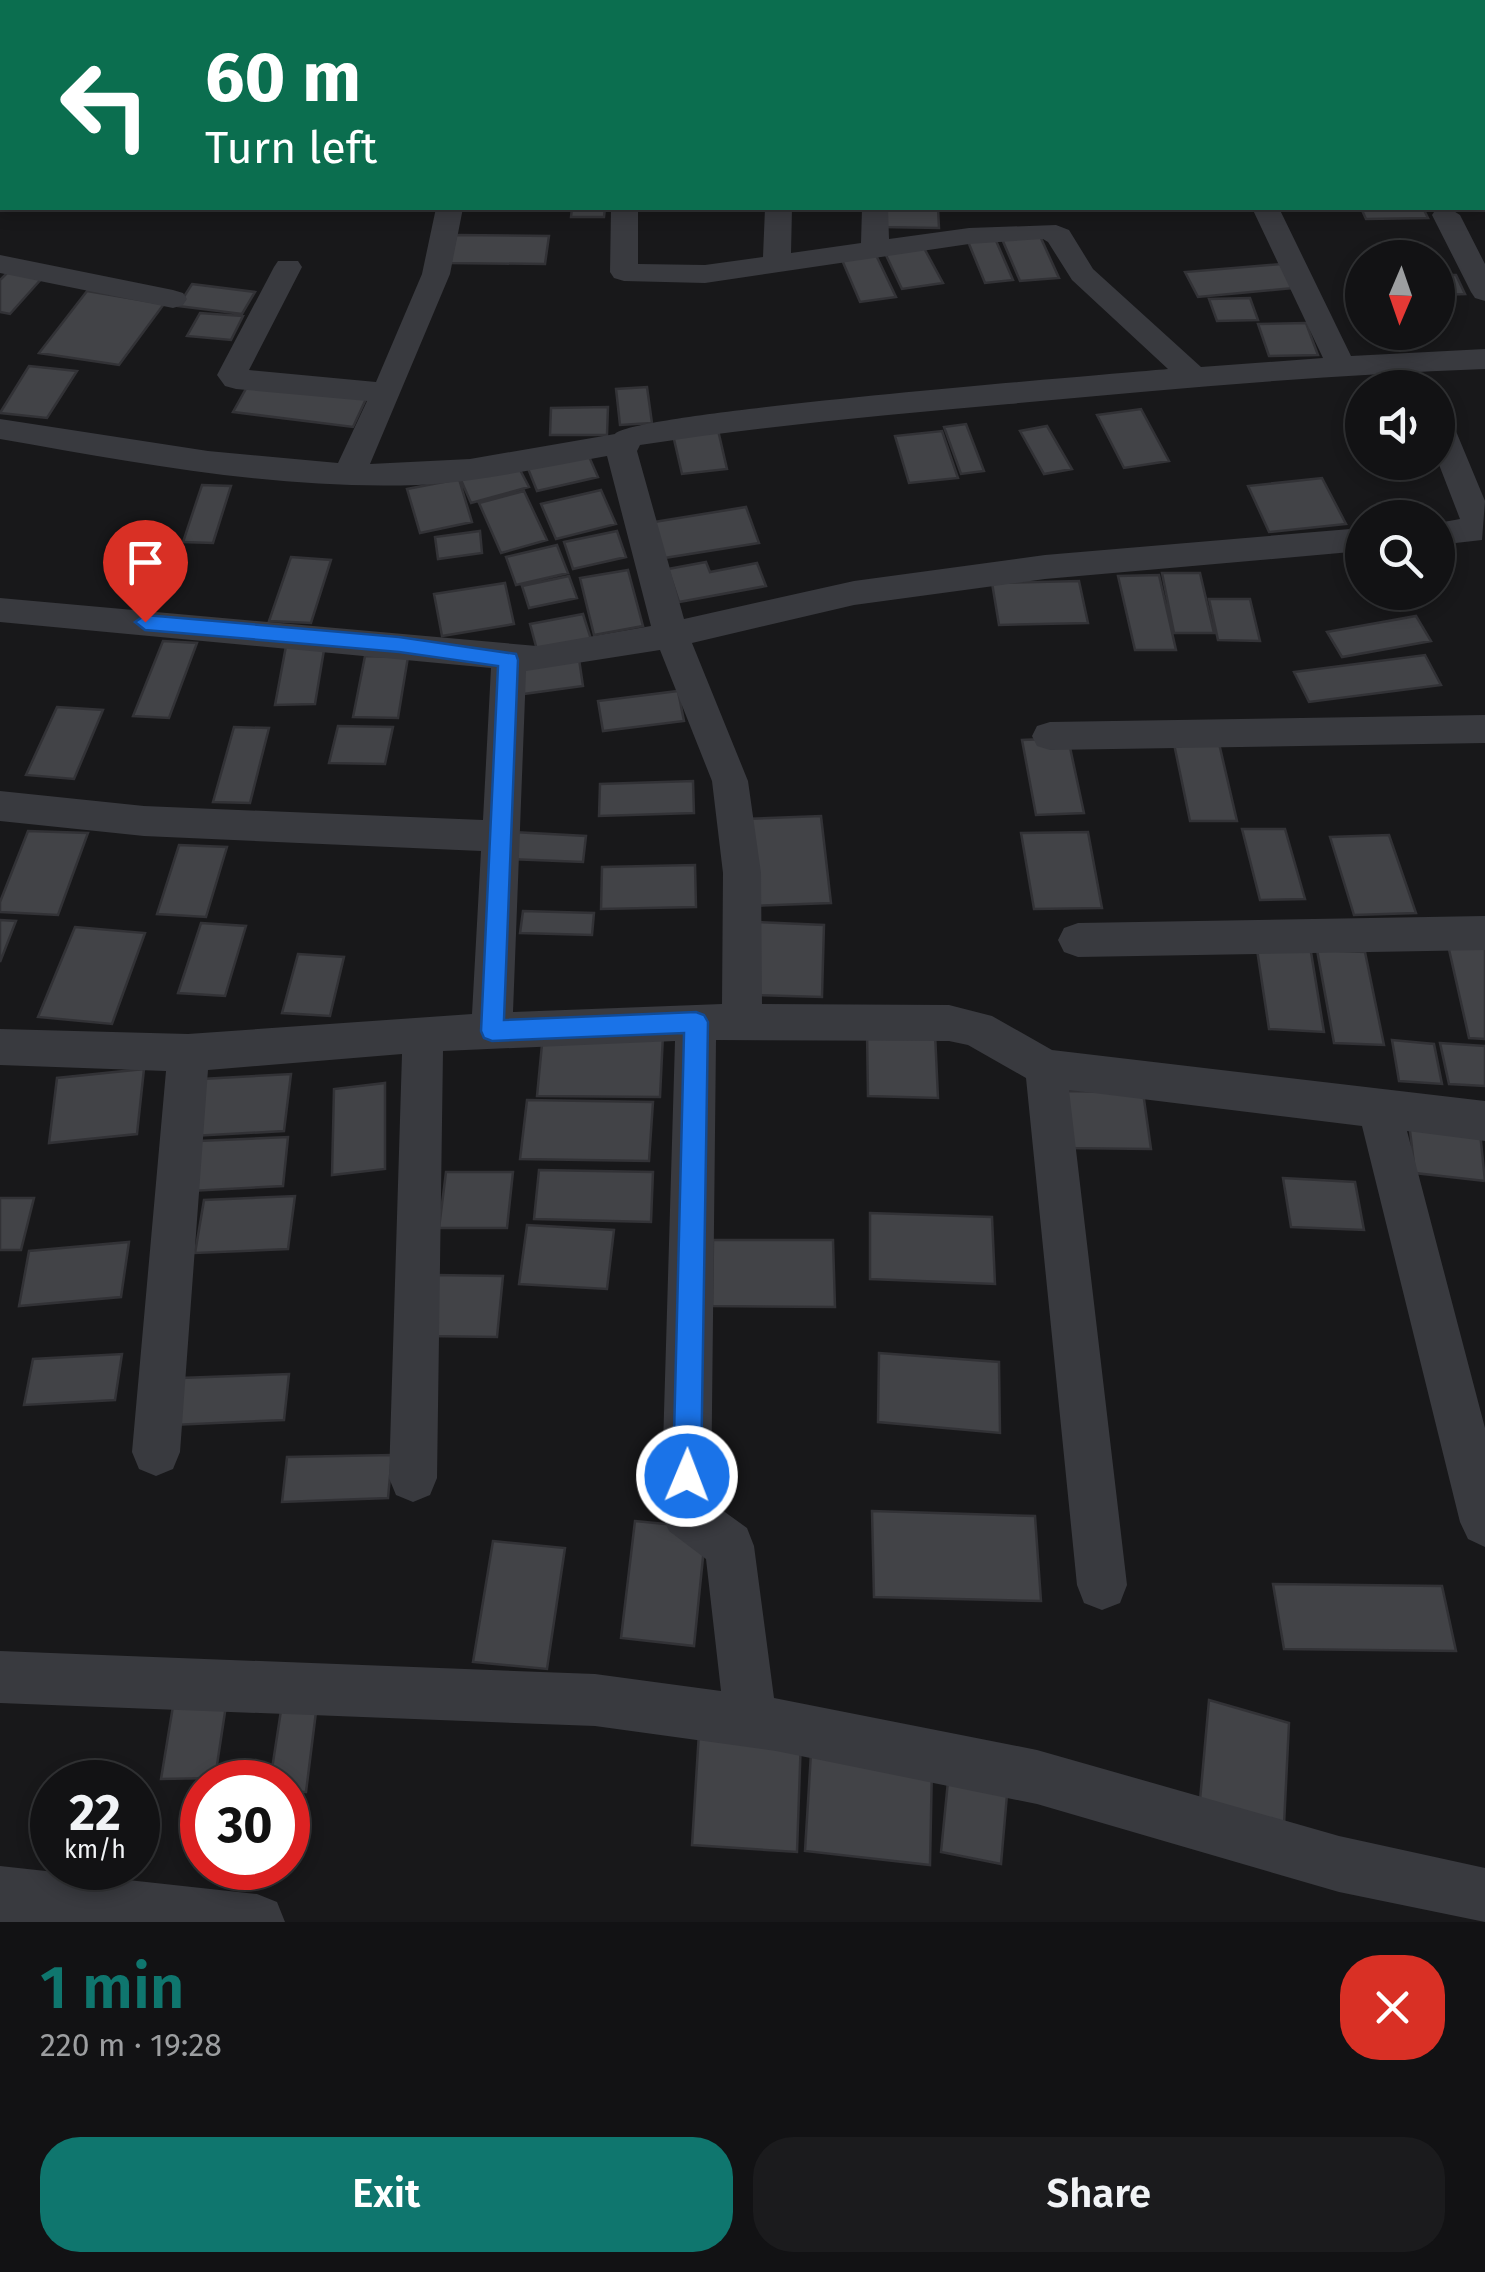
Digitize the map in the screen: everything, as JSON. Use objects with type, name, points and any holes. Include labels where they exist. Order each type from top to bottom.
[{"type":"street","points":[[349,474],[436,274],[449,210]]},
{"type":"street","points":[[624,210],[624,272],[706,274],[875,252],[968,222],[1059,236],[1082,274],[1194,376]]},
{"type":"street","points":[[777,264],[778,210]]},
{"type":"street","points":[[875,210],[875,252]]},
{"type":"street","points":[[1267,210],[1341,366]]},
{"type":"street","points":[[1446,215],[1485,292]]},
{"type":"street","points":[[0,264],[173,299]]},
{"type":"street","points":[[288,268],[232,375],[236,379],[386,392]]},
{"type":"street","points":[[1440,370],[1485,360]]},
{"type":"street","points":[[742,1022],[742,873],[730,781],[670,632],[622,451],[629,436],[727,421],[1194,376],[1341,366],[1375,370]]},
{"type":"street","points":[[0,430],[200,462],[349,474],[453,470],[623,443]]},
{"type":"street","points":[[1455,466],[1476,519],[1470,532],[1455,533]]},
{"type":"street","points":[[0,610],[399,645],[508,660],[537,659],[629,644],[854,593],[1045,566],[1345,540]]},
{"type":"street","points":[[492,1031],[508,660]]},
{"type":"street","points":[[1050,736],[1485,729]]},
{"type":"street","points":[[0,806],[144,821],[501,836]]},
{"type":"street","points":[[1078,940],[1485,934]]},
{"type":"street","points":[[696,1022],[686,1514],[729,1546],[751,1722]]},
{"type":"street","points":[[0,1047],[188,1053],[423,1034],[696,1022],[949,1022],[977,1029],[1046,1068],[1485,1121]]},
{"type":"street","points":[[413,1478],[423,1034]]},
{"type":"street","points":[[156,1452],[188,1053]]},
{"type":"street","points":[[1046,1068],[1102,1585]]},
{"type":"street","points":[[1379,1107],[1485,1522]]},
{"type":"street","points":[[0,1677],[595,1700],[751,1722],[1036,1776],[1339,1864],[1485,1896]]},
{"type":"street","points":[[0,1894],[257,1922]]},
{"type":"building","points":[[572,210],[605,210],[604,217],[571,217]]},
{"type":"building","points":[[882,210],[938,210],[939,228],[883,227]]},
{"type":"building","points":[[1362,210],[1424,210],[1428,218],[1366,219]]},
{"type":"building","points":[[456,235],[549,236],[545,264],[450,263]]},
{"type":"building","points":[[994,236],[1013,280],[985,283],[967,239]]},
{"type":"building","points":[[1040,236],[1059,278],[1020,281],[1002,239]]},
{"type":"building","points":[[924,248],[943,283],[902,289],[885,253]]},
{"type":"building","points":[[876,255],[896,297],[860,302],[842,260]]},
{"type":"building","points":[[1281,264],[1294,288],[1198,297],[1185,272]]},
{"type":"building","points":[[10,270],[43,277],[10,314],[0,312],[0,280]]},
{"type":"building","points":[[1455,275],[1456,275],[1465,294],[1455,294]]},
{"type":"building","points":[[192,284],[255,292],[242,314],[178,306]]},
{"type":"building","points":[[87,291],[164,304],[119,365],[39,353]]},
{"type":"building","points":[[1250,298],[1258,320],[1217,321],[1209,299]]},
{"type":"building","points":[[200,313],[243,316],[231,340],[187,336]]},
{"type":"building","points":[[1306,323],[1318,355],[1269,356],[1258,324]]},
{"type":"building","points":[[29,366],[77,371],[47,418],[0,413]]},
{"type":"building","points":[[248,385],[366,399],[353,427],[233,412]]},
{"type":"building","points":[[647,387],[652,423],[620,425],[616,389]]},
{"type":"building","points":[[608,407],[607,435],[550,435],[551,408]]},
{"type":"building","points":[[1141,409],[1169,461],[1124,468],[1097,415]]},
{"type":"building","points":[[966,424],[984,471],[961,474],[944,427]]},
{"type":"building","points":[[1047,426],[1072,469],[1044,474],[1020,431]]},
{"type":"building","points":[[718,430],[727,469],[682,474],[673,435]]},
{"type":"building","points":[[942,431],[958,478],[909,483],[895,436]]},
{"type":"building","points":[[587,452],[598,477],[537,491],[527,466]]},
{"type":"building","points":[[517,464],[529,487],[471,503],[461,480]]},
{"type":"building","points":[[1322,478],[1345,524],[1269,532],[1248,486]]},
{"type":"building","points":[[459,479],[472,522],[420,533],[407,489]]},
{"type":"building","points":[[202,485],[231,486],[213,543],[183,542]]},
{"type":"building","points":[[601,490],[616,524],[556,539],[541,504]]},
{"type":"building","points":[[524,491],[547,540],[501,553],[479,503]]},
{"type":"building","points":[[746,507],[759,543],[658,559],[648,523]]},
{"type":"building","points":[[480,531],[482,553],[438,559],[435,537]]},
{"type":"building","points":[[617,531],[626,557],[573,569],[564,542]]},
{"type":"building","points":[[557,545],[568,573],[516,585],[506,557]]},
{"type":"building","points":[[291,557],[331,560],[311,623],[269,621]]},
{"type":"building","points":[[706,562],[710,572],[757,563],[766,586],[679,602],[668,569]]},
{"type":"building","points":[[628,570],[643,626],[594,635],[580,578]]},
{"type":"building","points":[[1162,573],[1200,573],[1214,633],[1174,633]]},
{"type":"building","points":[[1159,575],[1176,650],[1135,650],[1118,576]]},
{"type":"building","points":[[569,576],[577,598],[529,608],[522,586]]},
{"type":"building","points":[[1079,581],[1088,623],[999,625],[992,583]]},
{"type":"building","points":[[505,583],[514,624],[442,636],[434,594]]},
{"type":"building","points":[[1209,599],[1250,599],[1260,641],[1218,640]]},
{"type":"building","points":[[583,614],[591,639],[537,650],[530,624]]},
{"type":"building","points":[[1416,616],[1431,641],[1342,657],[1327,632]]},
{"type":"building","points":[[163,641],[197,643],[169,718],[133,716]]},
{"type":"building","points":[[325,644],[315,704],[275,705],[286,646]]},
{"type":"building","points":[[1425,655],[1441,685],[1309,702],[1294,672]]},
{"type":"building","points":[[365,656],[408,657],[398,718],[353,717]]},
{"type":"building","points":[[579,659],[583,686],[516,695],[513,667]]},
{"type":"building","points":[[678,691],[684,721],[603,731],[598,701]]},
{"type":"building","points":[[57,707],[103,710],[74,779],[26,775]]},
{"type":"building","points":[[338,726],[393,727],[385,764],[329,763]]},
{"type":"building","points":[[234,727],[269,728],[250,803],[213,802]]},
{"type":"building","points":[[1068,738],[1084,813],[1036,815],[1022,740]]},
{"type":"building","points":[[1173,739],[1218,739],[1237,821],[1190,821]]},
{"type":"building","points":[[693,781],[694,813],[599,816],[600,784]]},
{"type":"building","points":[[821,816],[831,903],[749,906],[743,819]]},
{"type":"building","points":[[1242,829],[1285,829],[1305,899],[1260,900]]},
{"type":"building","points":[[28,831],[88,833],[58,915],[0,912],[0,902]]},
{"type":"building","points":[[513,832],[586,836],[583,862],[509,859]]},
{"type":"building","points":[[1088,832],[1102,908],[1034,909],[1021,833]]},
{"type":"building","points":[[1389,835],[1416,913],[1354,915],[1330,837]]},
{"type":"building","points":[[179,845],[227,847],[206,917],[157,914]]},
{"type":"building","points":[[695,865],[696,907],[601,909],[602,867]]},
{"type":"building","points":[[523,911],[594,913],[592,935],[520,933]]},
{"type":"building","points":[[0,920],[16,921],[0,962]]},
{"type":"building","points":[[756,922],[824,925],[822,997],[752,995]]},
{"type":"building","points":[[201,923],[246,926],[225,996],[178,993]]},
{"type":"building","points":[[75,927],[145,933],[112,1024],[38,1017]]},
{"type":"building","points":[[1256,943],[1310,946],[1324,1032],[1269,1029]]},
{"type":"building","points":[[1448,945],[1485,947],[1485,1039],[1469,1038]]},
{"type":"building","points":[[1317,950],[1365,952],[1384,1045],[1334,1043]]},
{"type":"building","points":[[298,954],[344,957],[330,1016],[282,1013]]},
{"type":"building","points":[[867,1031],[935,1033],[938,1098],[868,1096]]},
{"type":"building","points":[[543,1034],[663,1035],[660,1097],[537,1096]]},
{"type":"building","points":[[1392,1040],[1434,1044],[1442,1084],[1399,1081]]},
{"type":"building","points":[[1440,1043],[1485,1046],[1485,1086],[1449,1084]]},
{"type":"building","points":[[144,1069],[137,1134],[49,1143],[57,1078]]},
{"type":"building","points":[[291,1074],[284,1131],[192,1136],[201,1079]]},
{"type":"building","points":[[385,1083],[385,1169],[332,1175],[334,1089]]},
{"type":"building","points":[[1056,1091],[1143,1092],[1151,1149],[1063,1148]]},
{"type":"building","points":[[527,1100],[653,1102],[649,1161],[520,1159]]},
{"type":"building","points":[[1408,1114],[1479,1122],[1485,1181],[1415,1173]]},
{"type":"building","points":[[288,1137],[283,1186],[190,1191],[198,1141]]},
{"type":"building","points":[[539,1170],[653,1172],[651,1222],[534,1219]]},
{"type":"building","points":[[446,1172],[513,1172],[507,1228],[439,1228]]},
{"type":"building","points":[[1283,1178],[1355,1182],[1364,1230],[1291,1227]]},
{"type":"building","points":[[295,1196],[288,1249],[195,1253],[204,1200]]},
{"type":"building","points":[[0,1198],[34,1198],[21,1250],[0,1250]]},
{"type":"building","points":[[870,1213],[992,1217],[995,1284],[870,1279]]},
{"type":"building","points":[[527,1225],[614,1230],[607,1289],[519,1284]]},
{"type":"building","points":[[713,1240],[833,1240],[835,1307],[712,1306]]},
{"type":"building","points":[[129,1242],[121,1297],[19,1306],[29,1251]]},
{"type":"building","points":[[435,1275],[503,1276],[497,1337],[427,1336]]},
{"type":"building","points":[[879,1353],[999,1362],[1000,1433],[878,1422]]},
{"type":"building","points":[[122,1354],[115,1400],[24,1405],[33,1359]]},
{"type":"building","points":[[289,1374],[284,1420],[172,1425],[180,1378]]},
{"type":"building","points":[[392,1455],[388,1498],[282,1502],[287,1457]]},
{"type":"building","points":[[872,1511],[1035,1516],[1041,1601],[874,1597]]},
{"type":"building","points":[[635,1521],[706,1528],[694,1646],[621,1638]]},
{"type":"building","points":[[493,1541],[565,1548],[547,1669],[473,1662]]},
{"type":"building","points":[[1273,1584],[1442,1586],[1456,1651],[1284,1649]]},
{"type":"building","points":[[227,1699],[218,1760],[180,1760],[180,1779],[161,1779],[174,1700]]},
{"type":"building","points":[[1209,1700],[1289,1723],[1284,1825],[1200,1800]]},
{"type":"building","points":[[282,1704],[317,1704],[310,1760],[273,1760]]},
{"type":"building","points":[[699,1732],[801,1738],[797,1852],[692,1845]]},
{"type":"building","points":[[811,1753],[932,1766],[930,1865],[805,1851]]},
{"type":"building","points":[[949,1771],[1008,1783],[1001,1864],[941,1852]]},
{"type":"route","points":[[145,622],[399,645],[508,660],[492,1031],[696,1022],[687,1476]]}]
